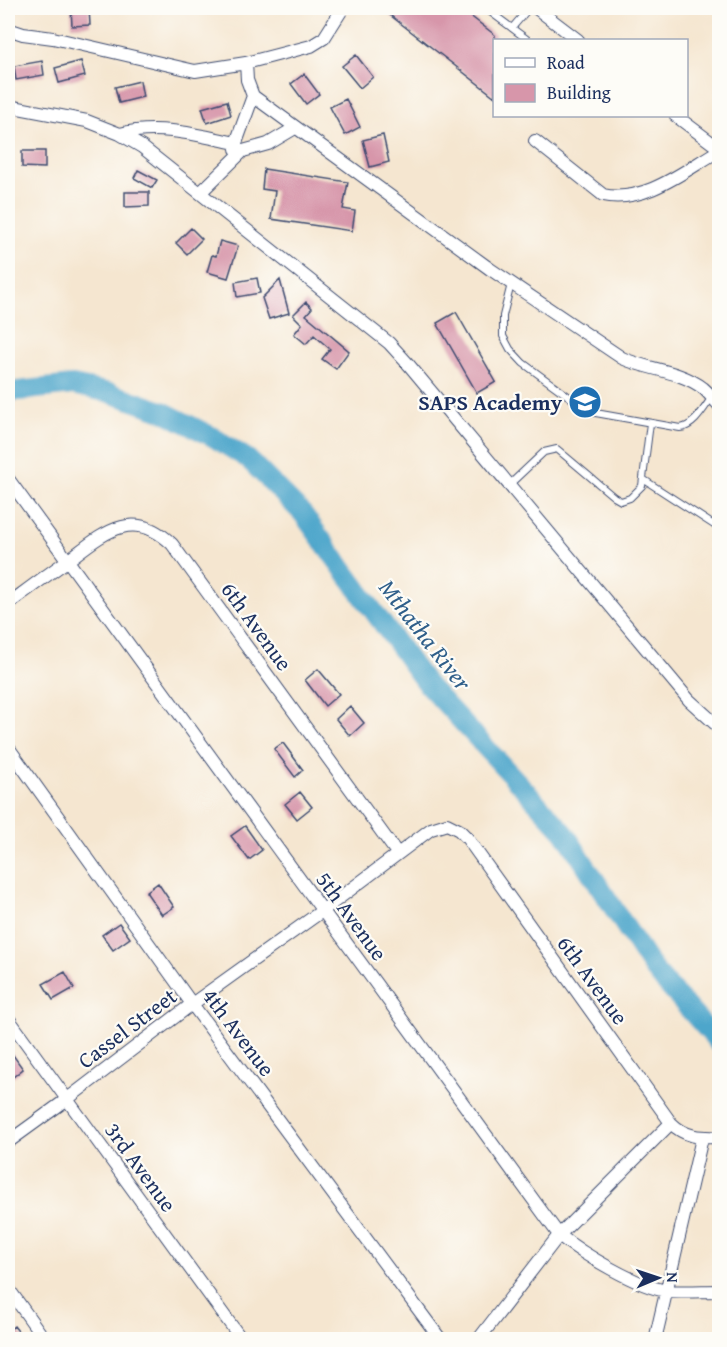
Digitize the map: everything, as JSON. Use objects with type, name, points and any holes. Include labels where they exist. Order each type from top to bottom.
[{"type":"street","points":[[8,29],[182,69],[195,70],[246,63],[311,46],[324,38],[343,8]]},
{"type":"street","points":[[536,8],[577,39]]},
{"type":"street","points":[[246,63],[253,96],[295,128],[511,283],[622,358],[635,364],[680,375],[704,388],[716,401]]},
{"type":"street","points":[[236,157],[236,143],[253,96]]},
{"type":"street","points":[[8,106],[87,121],[120,134],[142,147],[389,344],[689,700],[720,728]]},
{"type":"street","points":[[535,141],[603,195],[613,197],[638,194],[654,188],[720,149],[677,117]]},
{"type":"street","points":[[201,192],[247,149],[268,144],[295,128]]},
{"type":"street","points":[[120,134],[136,130],[173,131],[236,143]]},
{"type":"street","name":"5th Avenue","points":[[9,480],[559,1235],[571,1245],[642,1283],[666,1291],[720,1291]]},
{"type":"street","name":"6th Avenue","points":[[68,560],[107,532],[124,526],[137,526],[158,531],[172,544],[397,853]]},
{"type":"street","points":[[8,604],[68,560]]},
{"type":"street","name":"4th Avenue","points":[[8,747],[192,1004],[441,1340]]},
{"type":"street","name":"6th Avenue","points":[[447,825],[459,830],[467,838],[670,1123],[683,1132],[702,1138],[720,1137]]},
{"type":"street","name":"Cassel Street","points":[[8,1142],[192,1004],[322,911],[397,853],[431,829],[447,825]]},
{"type":"street","name":"3rd Avenue","points":[[8,1018],[242,1340]]},
{"type":"street","points":[[478,1340],[559,1235],[670,1123]]},
{"type":"street","points":[[655,1340],[702,1138]]},
{"type":"street","points":[[8,1288],[45,1340]]},
{"type":"lane","points":[[485,8],[527,39]]},
{"type":"lane","points":[[512,28],[529,8]]},
{"type":"lane","points":[[511,283],[503,316],[503,336],[510,349],[523,363],[585,410],[669,427],[687,427],[716,401]]},
{"type":"lane","points":[[509,486],[544,452],[552,449],[561,452],[614,497],[621,501],[630,498],[642,486],[650,423]]},
{"type":"lane","points":[[643,479],[720,529]]},
{"type":"building","points":[[71,8],[89,8],[90,25],[72,26]]},
{"type":"building","points":[[390,8],[460,8],[495,35],[493,39],[493,95],[386,12]]},
{"type":"building","points":[[356,55],[373,77],[360,88],[342,66]]},
{"type":"building","points":[[42,61],[44,75],[16,80],[14,66]]},
{"type":"building","points":[[81,61],[85,76],[59,83],[55,68]]},
{"type":"building","points":[[304,74],[319,94],[306,104],[291,84]]},
{"type":"building","points":[[140,81],[143,97],[119,103],[115,87]]},
{"type":"building","points":[[346,99],[360,127],[345,135],[330,107]]},
{"type":"building","points":[[227,101],[231,115],[207,123],[202,108]]},
{"type":"building","points":[[383,135],[389,162],[370,167],[363,140]]},
{"type":"building","points":[[22,151],[45,151],[45,168],[22,167]]},
{"type":"building","points":[[264,169],[348,182],[343,209],[355,211],[352,231],[271,219],[275,191],[262,189]]},
{"type":"building","points":[[138,170],[157,180],[152,188],[134,178]]},
{"type":"building","points":[[125,192],[149,192],[149,206],[125,207]]},
{"type":"building","points":[[191,228],[202,239],[187,254],[176,243]]},
{"type":"building","points":[[220,241],[238,246],[228,278],[207,272],[212,255],[216,256]]},
{"type":"building","points":[[257,278],[260,293],[237,297],[235,282]]},
{"type":"building","points":[[280,280],[289,313],[269,319],[262,298]]},
{"type":"building","points":[[306,302],[312,308],[306,315],[349,351],[336,369],[322,359],[330,349],[314,335],[306,344],[294,334],[302,324],[293,315]]},
{"type":"building","points":[[456,312],[496,382],[477,393],[437,323]]},
{"type":"building","points":[[318,669],[339,694],[325,706],[305,680]]},
{"type":"building","points":[[350,706],[364,723],[350,736],[336,719]]},
{"type":"building","points":[[283,743],[303,770],[295,777],[274,749]]},
{"type":"building","points":[[300,792],[312,807],[297,819],[285,804]]},
{"type":"building","points":[[245,826],[262,850],[249,860],[231,836]]},
{"type":"building","points":[[158,883],[174,907],[162,915],[146,892]]},
{"type":"building","points":[[119,923],[130,938],[113,950],[102,935]]},
{"type":"building","points":[[65,972],[74,988],[53,1000],[43,984]]},
{"type":"building","points":[[8,1048],[23,1069],[8,1081]]},
{"type":"building","points":[[14,1326],[25,1340],[8,1340],[8,1331]]},
{"type":"waterway","name":"Mthatha River","points":[[8,392],[73,385],[110,393],[162,411],[213,437],[248,459],[303,514],[425,682],[564,832],[653,969],[720,1044]]},
{"type":"place","name":"SAPS Academy","points":[[585,402]]}]
